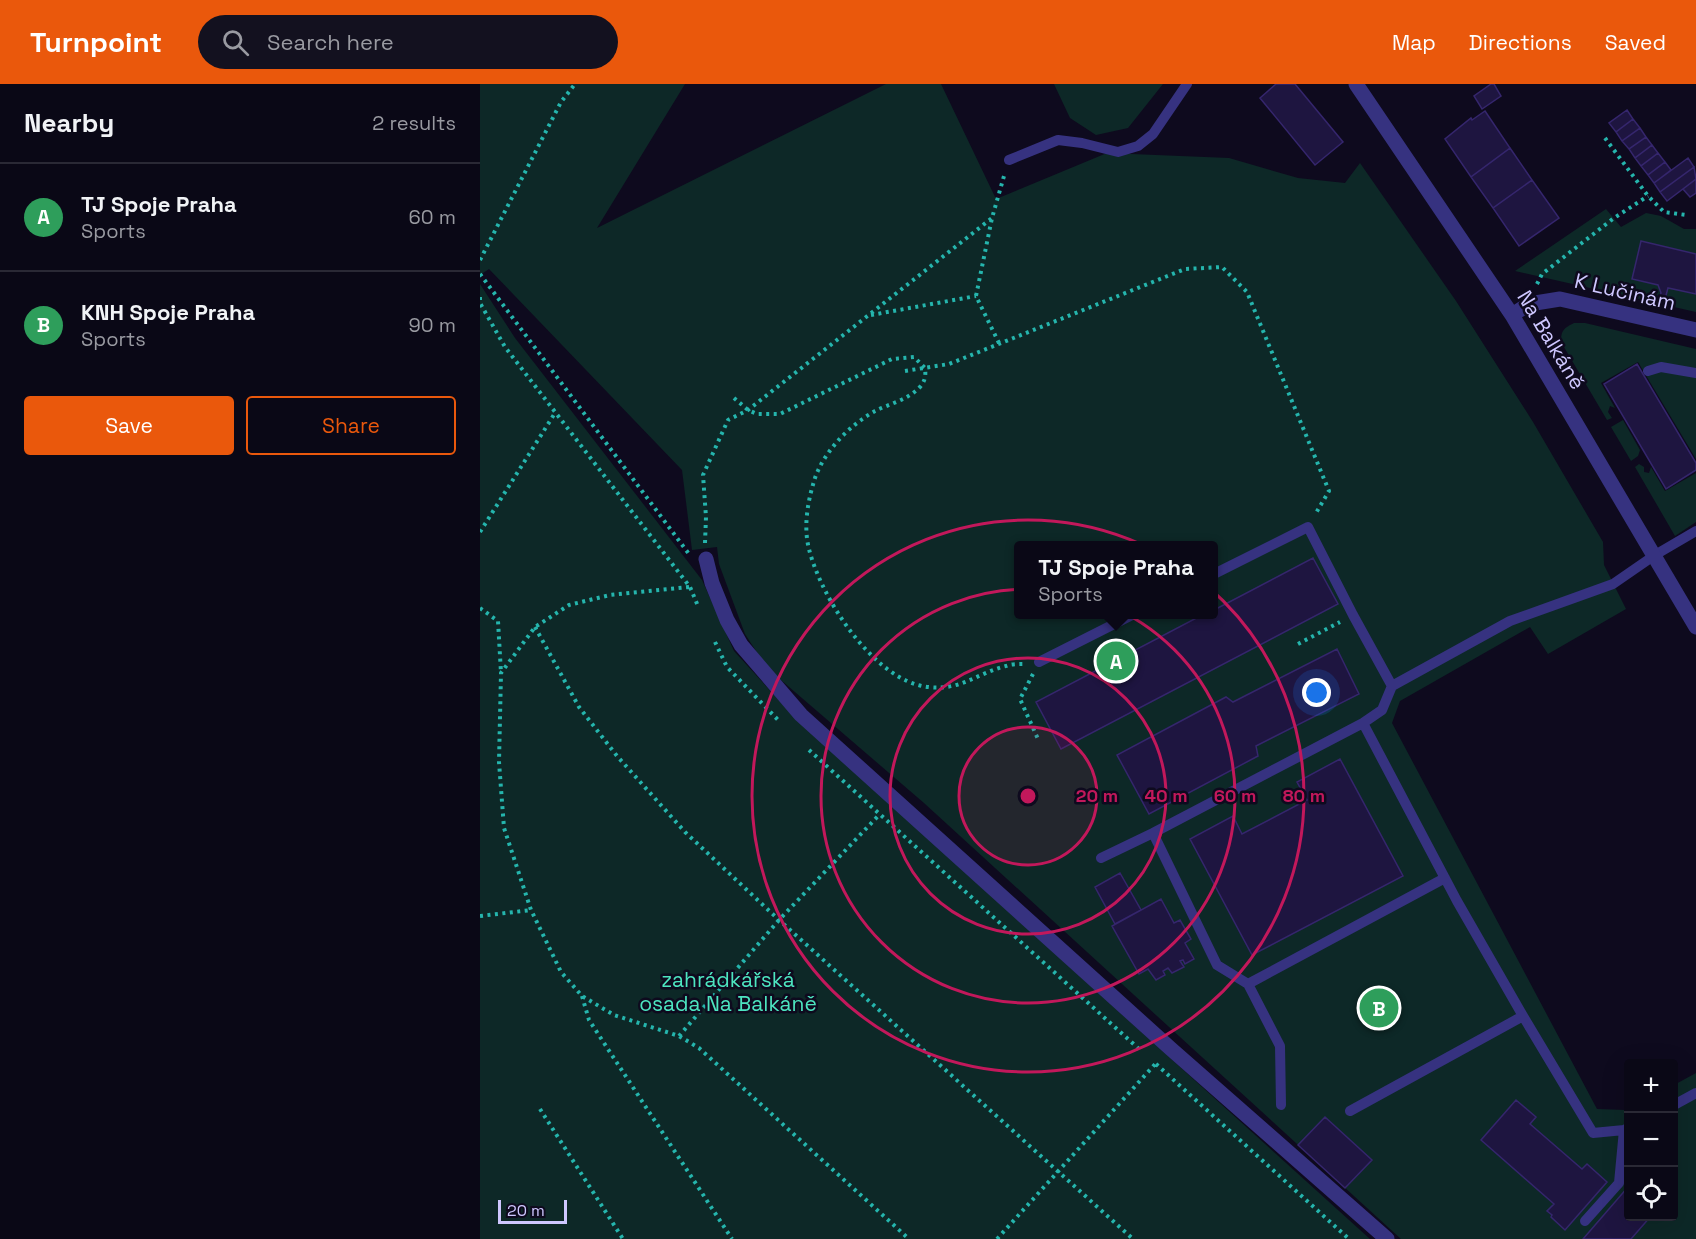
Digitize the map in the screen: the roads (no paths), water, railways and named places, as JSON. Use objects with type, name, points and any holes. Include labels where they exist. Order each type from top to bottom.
[{"type":"street","name":"Na Balkáně","points":[[1356,84],[1512,315],[1696,627]]},
{"type":"street","name":"K Lučinám","points":[[1512,315],[1529,304],[1560,299],[1696,330]]},
{"type":"street","points":[[706,559],[711,583],[741,645],[801,715],[1171,1049],[1387,1239]]},
{"type":"lane","points":[[1009,160],[1058,140],[1118,152],[1138,146],[1153,134],[1187,84]]},
{"type":"lane","points":[[1648,371],[1661,367],[1696,373]]},
{"type":"lane","points":[[1218,572],[1308,527],[1392,686]]},
{"type":"lane","points":[[1101,858],[1363,723],[1382,710],[1392,686],[1510,621],[1613,584],[1655,555],[1696,531]]},
{"type":"lane","points":[[1039,662],[1126,619]]},
{"type":"lane","points":[[1363,723],[1445,878],[1522,1016],[1593,1133],[1624,1129]]},
{"type":"lane","points":[[1153,833],[1217,964],[1248,984],[1280,1046],[1281,1105]]},
{"type":"lane","points":[[1248,984],[1445,878]]},
{"type":"lane","points":[[1350,1111],[1522,1016]]},
{"type":"lane","points":[[1678,1103],[1696,1093]]},
{"type":"lane","points":[[1585,1221],[1619,1183],[1624,1144]]},
{"type":"place","name":"TJ Spoje Praha","points":[[1116,661]]},
{"type":"place","name":"KNH Spoje Praha","points":[[1379,1008]]},
{"type":"park label","name":"zahrádkářská osada Na Balkáně","points":[[728,992]]}]
